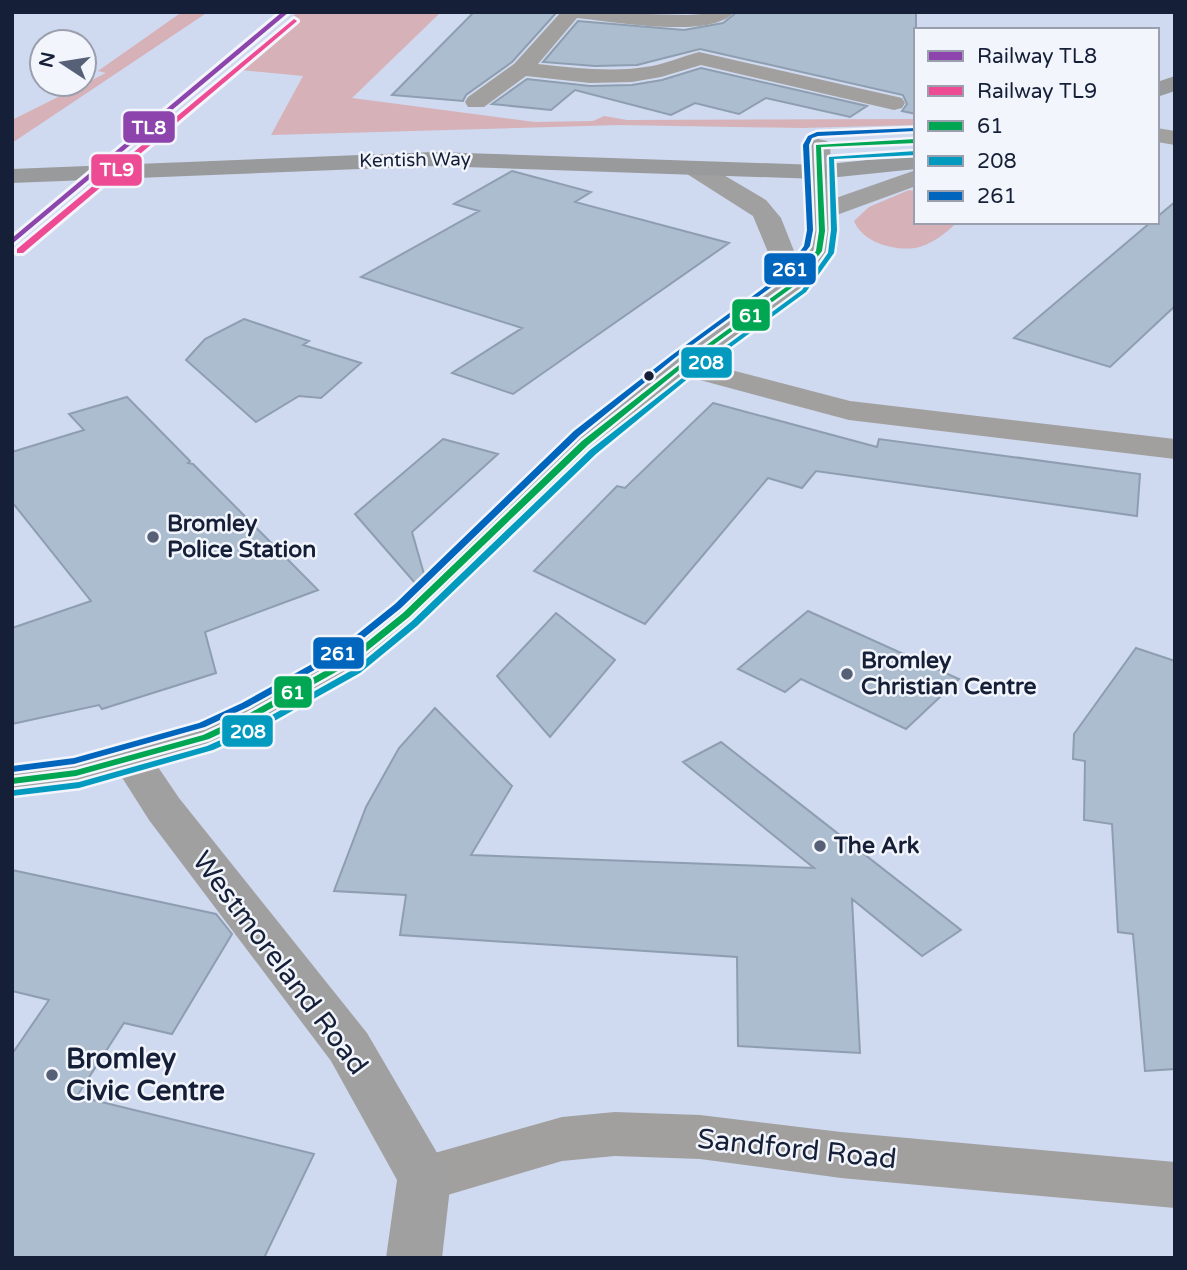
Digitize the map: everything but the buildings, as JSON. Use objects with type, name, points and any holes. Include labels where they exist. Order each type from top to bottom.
[{"type":"main road","points":[[818,159],[914,141]]},
{"type":"main road","name":"Kentish Way","points":[[12,160],[467,142],[627,143]]},
{"type":"main road","points":[[782,146],[818,159],[914,162]]},
{"type":"main road","points":[[130,757],[223,730],[349,662],[406,615],[585,443],[681,366],[796,283],[811,266],[819,251],[821,212],[818,159]]},
{"type":"main road","name":"Kentish Way","points":[[12,176],[371,161],[523,160],[695,169],[818,159]]},
{"type":"main road","points":[[695,169],[757,205],[764,212],[772,222],[775,240],[796,283]]},
{"type":"main road","points":[[821,212],[914,178]]},
{"type":"main road","name":"Westmoreland Road","points":[[130,757],[164,809],[349,1047],[424,1179]]},
{"type":"main road","points":[[414,1258],[424,1179]]},
{"type":"street","points":[[476,102],[522,69],[573,12],[687,22],[703,20],[724,12]]},
{"type":"street","points":[[671,49],[807,90],[894,103]]},
{"type":"street","points":[[522,69],[626,78],[671,70],[699,58]]},
{"type":"street","points":[[681,366],[849,410],[1175,449]]},
{"type":"street","points":[[12,781],[76,773],[130,757]]},
{"type":"street","name":"Sandford Road","points":[[424,1179],[562,1139],[614,1134],[700,1137],[841,1155],[1175,1185]]},
{"type":"shaded area","points":[[182,12],[208,12],[98,86],[98,77],[106,73],[98,71]]},
{"type":"shaded area","points":[[298,12],[441,12],[352,98],[535,122],[593,121],[604,116],[627,120],[914,119],[914,125],[801,128],[620,125],[271,135],[303,76],[231,69]]},
{"type":"shaded area","points":[[56,98],[79,98],[12,143],[12,120]]},
{"type":"shaded area","points":[[909,190],[914,191],[914,224],[955,224],[943,235],[920,247],[897,248],[871,240],[858,228],[854,221],[869,207]]},
{"type":"rail line","name":"TL8","points":[[12,242],[286,12]]},
{"type":"rail line","name":"TL9","points":[[20,251],[294,21]]},
{"type":"transit line","name":"261","points":[[12,769],[74,761],[202,725],[245,705],[342,651],[398,606],[577,433],[674,356],[786,274],[807,246],[810,230],[806,145],[810,137],[817,134],[914,129]]},
{"type":"transit line","name":"61","points":[[12,781],[76,773],[206,737],[251,716],[349,661],[406,615],[585,443],[681,366],[795,283],[819,251],[822,231],[818,146],[914,141]]},
{"type":"transit line","name":"208","points":[[14,793],[79,785],[210,748],[257,727],[357,671],[414,624],[593,452],[688,376],[804,291],[831,253],[834,230],[831,158],[914,153]]},
{"type":"place","name":"Bromley Police Station","points":[[153,537]]},
{"type":"place","name":"Bromley Christian Centre","points":[[847,674]]},
{"type":"place","name":"The Ark","points":[[820,846]]},
{"type":"place","name":"Bromley Civic Centre","points":[[52,1075]]}]
